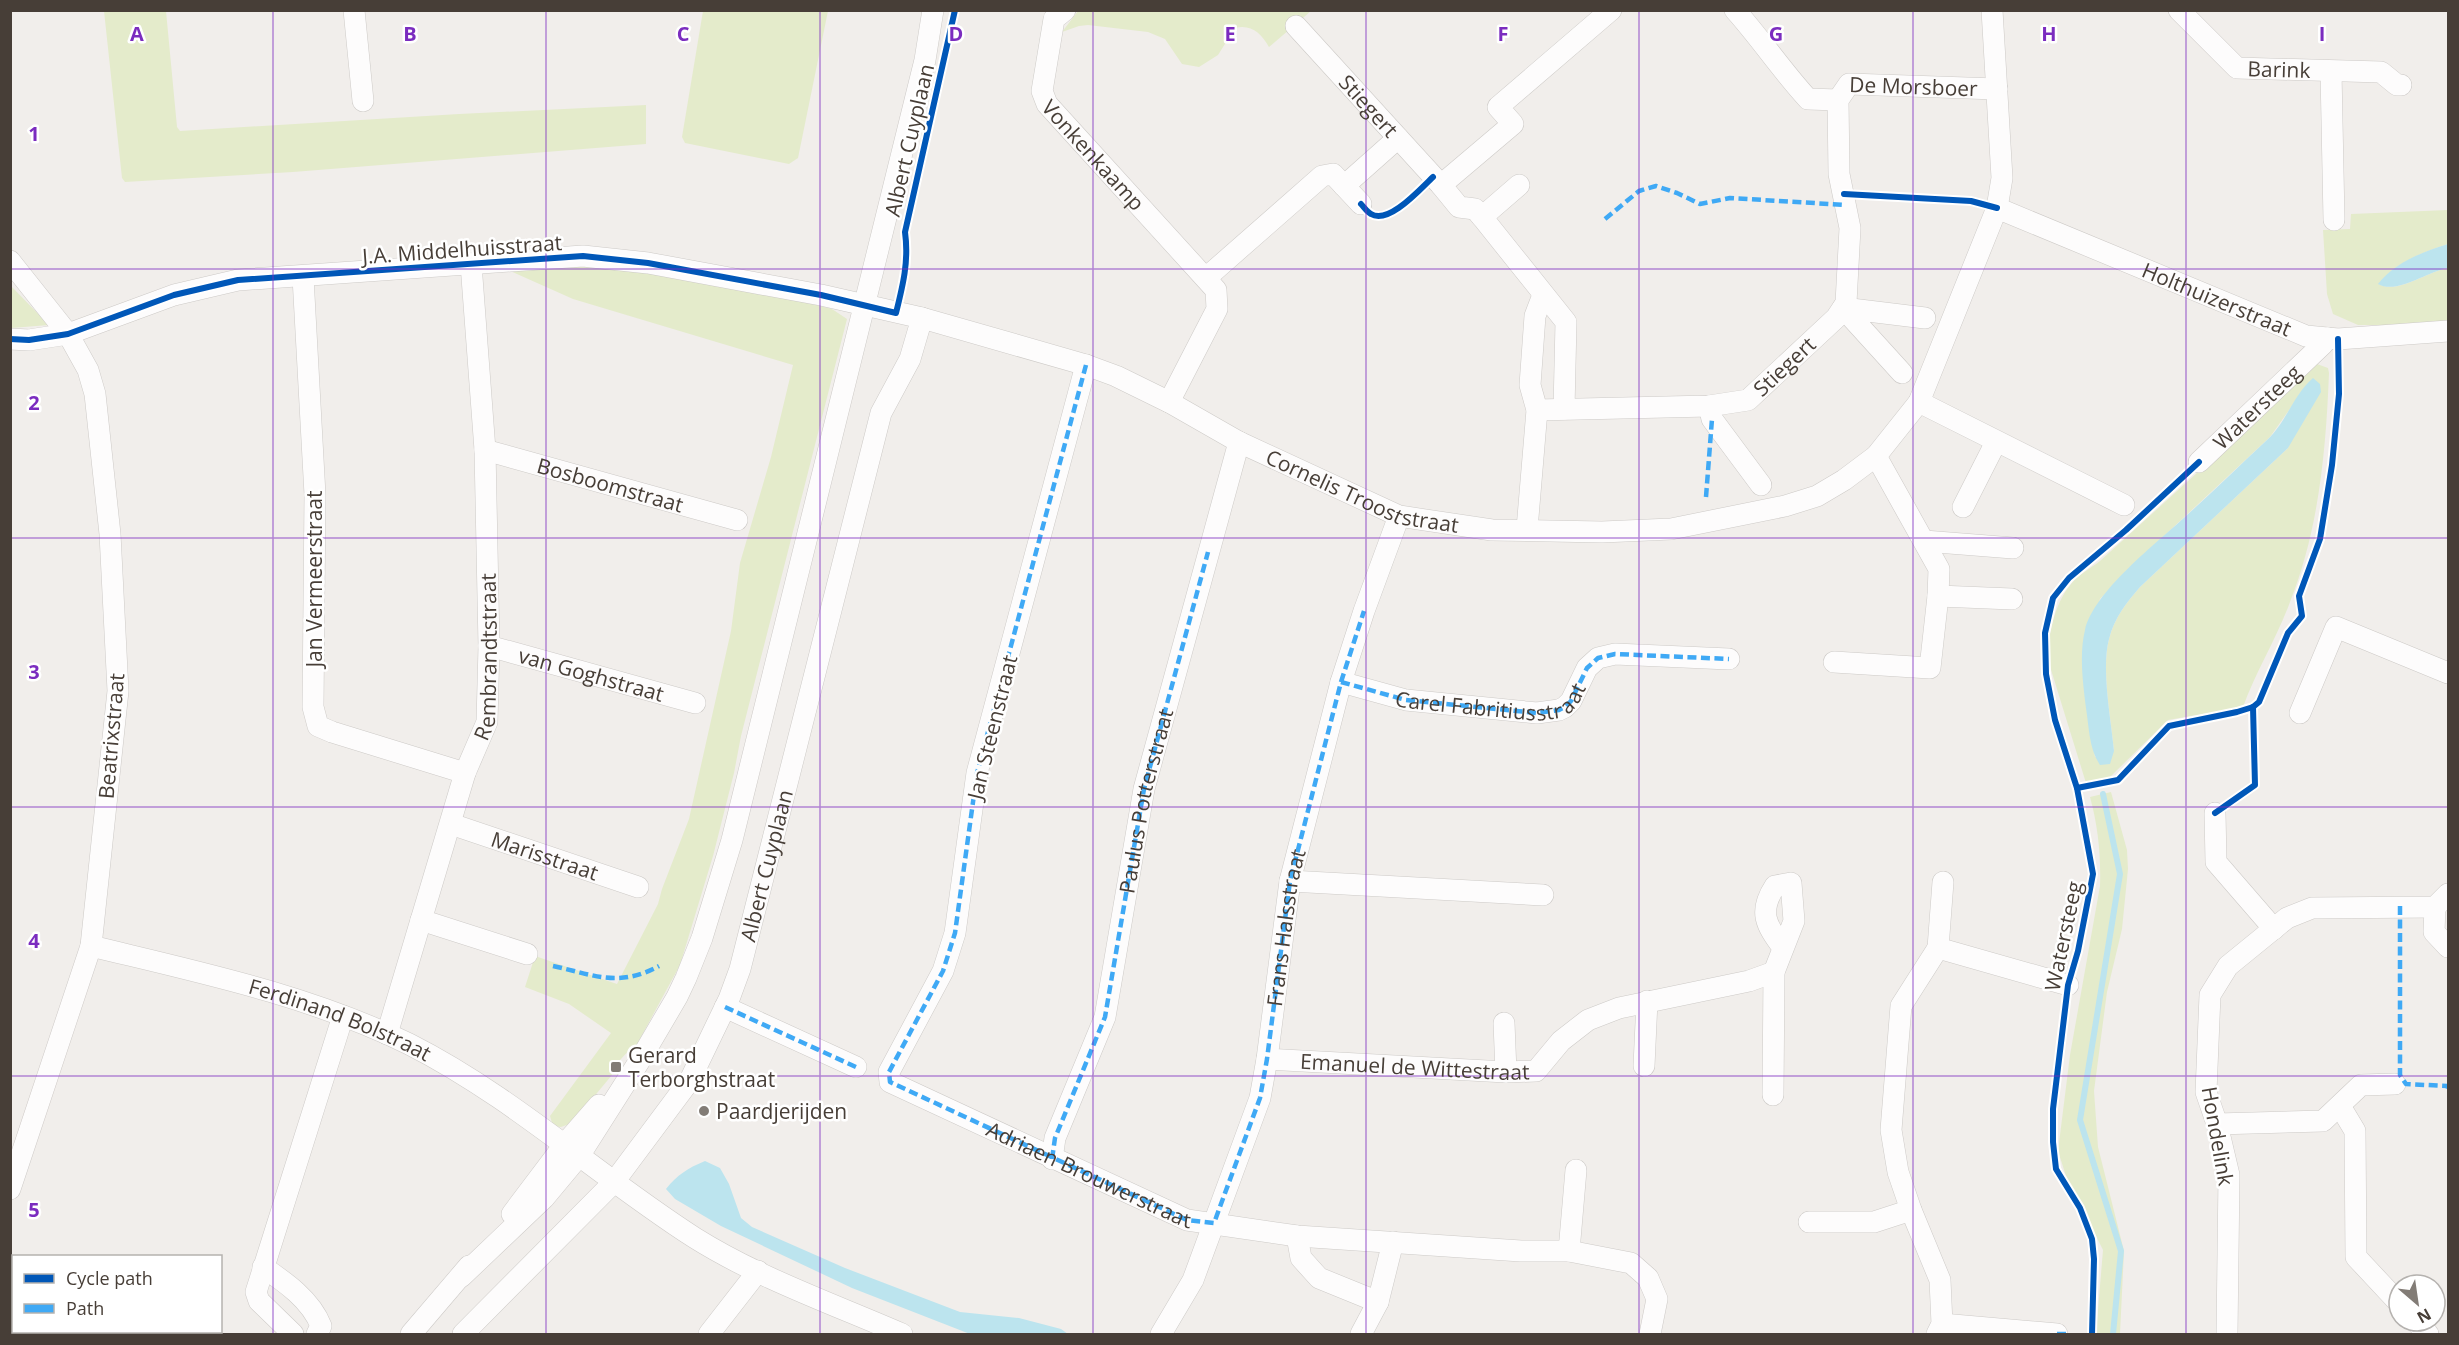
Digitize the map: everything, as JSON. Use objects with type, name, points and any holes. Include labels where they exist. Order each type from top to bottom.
[{"type":"street","points":[[354,10],[363,101]]},
{"type":"street","name":"Albert Cuyplaan","points":[[411,1335],[572,1150],[640,1060],[677,997],[702,938],[732,840],[924,60],[933,10]]},
{"type":"street","name":"Vonkenkaamp","points":[[1065,10],[1054,20],[1042,91],[1047,104],[1207,277],[1216,290],[1217,309],[1169,402]]},
{"type":"street","points":[[1441,185],[1513,124],[1498,107],[1611,10]]},
{"type":"street","name":"De Morsboer","points":[[1735,10],[1756,34],[1788,78],[1808,99],[1838,100]]},
{"type":"street","name":"Cornelis Trooststraat","points":[[864,306],[922,318],[1086,364],[1169,402],[1239,442],[1399,516],[1492,530],[1602,532],[1671,529],[1785,506],[1817,496],[1844,480],[1876,456],[1919,402],[1997,208],[2002,178],[1992,10]]},
{"type":"street","name":"Barink","points":[[2179,10],[2237,68],[2381,72],[2397,85],[2401,85]]},
{"type":"street","name":"Stiegert","points":[[1296,26],[1459,207],[1475,209],[1566,322],[1564,410]]},
{"type":"street","name":"Barink","points":[[2331,72],[2334,220]]},
{"type":"street","name":"De Morsboer","points":[[1843,308],[1846,303],[1850,228],[1839,174],[1838,100],[1849,84],[1997,89]]},
{"type":"street","points":[[1344,186],[1398,138]]},
{"type":"street","points":[[1207,277],[1322,176],[1333,174],[1361,204]]},
{"type":"street","points":[[1482,217],[1519,185]]},
{"type":"street","name":"Holthuizerstraat","points":[[1997,208],[2306,336],[2338,339],[2448,331]]},
{"type":"street","name":"J.A. Middelhuisstraat","points":[[10,339],[28,340],[68,334],[174,295],[238,280],[583,256],[639,262],[821,295],[864,306]]},
{"type":"street","name":"Beatrixstraat","points":[[10,261],[68,334],[88,370],[95,394],[110,534],[118,691],[91,946],[10,1189]]},
{"type":"street","name":"Rembrandtstraat","points":[[387,1034],[465,773],[487,722],[489,646],[485,450],[471,264]]},
{"type":"street","name":"Jan Vermeerstraat","points":[[303,277],[315,495],[313,707],[318,726],[465,773]]},
{"type":"street","points":[[1527,529],[1537,410],[1530,385],[1534,316],[1543,295]]},
{"type":"street","points":[[1843,308],[1925,318]]},
{"type":"street","points":[[1843,308],[1902,373]]},
{"type":"street","name":"Stiegert","points":[[1537,410],[1709,406],[1748,400],[1836,318],[1843,308]]},
{"type":"street","name":"Albert Cuyplaan","points":[[463,1335],[614,1182],[690,1080],[725,1006],[740,969],[881,412],[910,359],[922,318]]},
{"type":"street","name":"Watersteeg","points":[[2199,462],[2328,338]]},
{"type":"street","name":"Jan Steenstraat","points":[[890,1082],[889,1072],[943,970],[955,933],[977,773],[1086,364]]},
{"type":"street","points":[[1919,402],[2124,505]]},
{"type":"street","points":[[1709,406],[1712,419],[1761,485]]},
{"type":"street","name":"Paulus Potterstraat","points":[[1052,1159],[1055,1138],[1105,1017],[1144,789],[1239,442]]},
{"type":"street","points":[[1963,507],[1996,442]]},
{"type":"street","name":"Bosboomstraat","points":[[485,450],[737,519]]},
{"type":"street","points":[[1834,662],[1930,668],[1939,569],[1876,456]]},
{"type":"street","name":"Frans Halsstraat","points":[[1161,1335],[1193,1280],[1260,1098],[1290,880],[1341,682],[1399,516]]},
{"type":"street","points":[[1924,541],[2013,548]]},
{"type":"street","points":[[1938,596],[2012,599]]},
{"type":"street","points":[[2300,712],[2336,627],[2448,673]]},
{"type":"street","name":"van Goghstraat","points":[[489,646],[695,703]]},
{"type":"street","name":"Carel Fabritiusstraat","points":[[1341,682],[1406,700],[1537,713],[1565,707],[1571,701],[1587,668],[1598,658],[1615,654],[1729,659]]},
{"type":"street","points":[[2216,813],[2217,862],[2274,929]]},
{"type":"street","name":"Marisstraat","points":[[450,824],[638,887]]},
{"type":"street","points":[[1290,880],[1543,895]]},
{"type":"street","points":[[1943,882],[1938,948],[1901,1006],[1891,1130],[1898,1172],[1940,1280],[1939,1329],[2057,1334]]},
{"type":"street","points":[[2442,901],[2434,933],[2448,947]]},
{"type":"street","name":"Hondelink","points":[[2227,1335],[2229,1175],[2217,1124],[2206,1092],[2210,995],[2228,966],[2287,918],[2312,908],[2442,901]]},
{"type":"street","points":[[421,920],[527,954]]},
{"type":"street","name":"Ferdinand Bolstraat","points":[[91,946],[246,984],[343,1016],[387,1034],[491,1092],[572,1150]]},
{"type":"street","points":[[1773,1095],[1774,972],[1783,948]]},
{"type":"street","points":[[1938,948],[2068,985]]},
{"type":"street","name":"Emanuel de Wittestraat","points":[[1267,1059],[1506,1072],[1536,1071],[1561,1041],[1588,1020],[1619,1008],[1749,981],[1774,972]]},
{"type":"street","points":[[1644,1066],[1647,1001]]},
{"type":"street","points":[[725,1006],[856,1067]]},
{"type":"street","points":[[293,1335],[259,1301],[256,1292],[343,1016]]},
{"type":"street","points":[[1504,1023],[1506,1072]]},
{"type":"street","name":"Adriaen Brouwerstraat","points":[[890,1082],[1187,1221],[1298,1236],[1521,1251],[1569,1251],[1631,1263],[1648,1278],[1657,1299],[1650,1335]]},
{"type":"street","points":[[2217,1124],[2323,1121],[2361,1085],[2395,1084]]},
{"type":"street","points":[[2340,1106],[2355,1131],[2356,1257],[2387,1290]]},
{"type":"street","points":[[572,1150],[697,1239],[758,1271],[902,1335]]},
{"type":"street","points":[[1569,1251],[1576,1170]]},
{"type":"street","points":[[1809,1222],[1874,1222],[1911,1210]]},
{"type":"street","points":[[1298,1236],[1301,1258],[1319,1278],[1378,1302]]},
{"type":"street","points":[[1361,1335],[1378,1302],[1393,1242]]},
{"type":"street","points":[[263,1266],[310,1307],[321,1326],[317,1335]]},
{"type":"street","points":[[709,1335],[758,1271]]},
{"type":"green space","points":[[104,11],[166,11],[177,127],[180,131],[646,105],[646,144],[293,172],[125,182],[122,178]]},
{"type":"green space","points":[[703,11],[828,11],[798,158],[789,164],[685,143],[682,137]]},
{"type":"green space","points":[[1078,11],[1311,11],[1269,47],[1255,31],[1246,27],[1235,28],[1218,55],[1199,67],[1182,64],[1165,39],[1148,32],[1088,25],[1062,32]]},
{"type":"green space","points":[[2448,210],[2448,244],[2401,264],[2379,284],[2395,287],[2448,268],[2448,325],[2358,325],[2333,314],[2327,294],[2323,230],[2350,229],[2351,214]]},
{"type":"green space","points":[[602,265],[804,302],[832,309],[847,319],[741,736],[713,856],[680,965],[635,1048],[632,1047],[610,1071],[612,1075],[572,1123],[561,1127],[553,1126],[550,1116],[611,1033],[569,1004],[525,987],[535,956],[617,984],[658,904],[689,819],[731,631],[740,563],[771,457],[793,365],[573,299],[506,269]]},
{"type":"green space","points":[[10,285],[49,325],[11,328]]},
{"type":"green space","points":[[2317,364],[2328,368],[2328,402],[2323,460],[2308,546],[2285,615],[2243,707],[2168,720],[2109,778],[2086,783],[2048,660],[2048,651],[2053,620],[2065,592],[2077,578],[2100,561]],"holes":[[[2309,382],[2288,448],[2130,598],[2114,624],[2107,651],[2107,694],[2114,751],[2095,757],[2084,688],[2083,652],[2100,599],[2134,564],[2270,437]]]},
{"type":"green space","points":[[2111,792],[2127,850],[2128,869],[2122,929],[2107,992],[2094,1091],[2098,1147],[2124,1251],[2120,1334],[2096,1334],[2103,1250],[2066,1176],[2058,1151],[2070,1055],[2100,886],[2098,841],[2090,797]]},
{"type":"water","points":[[2448,244],[2448,268],[2403,285],[2386,287],[2378,284],[2401,264],[2429,250]]},
{"type":"water","points":[[2313,378],[2320,384],[2321,392],[2288,448],[2140,587],[2118,617],[2109,639],[2106,665],[2114,751],[2110,764],[2100,765],[2090,738],[2082,669],[2083,639],[2091,615],[2113,584],[2128,568],[2274,433],[2300,392]]},
{"type":"water","points":[[705,1161],[720,1168],[729,1184],[741,1218],[752,1227],[845,1268],[960,1312],[1019,1318],[1061,1329],[1068,1334],[970,1334],[852,1288],[721,1226],[675,1199],[666,1189],[683,1172]]},
{"type":"waterway","points":[[2103,794],[2120,874],[2080,1120],[2121,1251],[2113,1334]]},
{"type":"marked path","points":[[1605,219],[1639,191],[1656,186],[1700,204],[1730,198],[1846,205]]},
{"type":"marked path","points":[[1086,365],[977,773],[955,933],[943,971],[889,1072],[890,1082],[1187,1220],[1214,1223],[1260,1098],[1290,881],[1341,682],[1364,611]]},
{"type":"marked path","points":[[1706,497],[1712,419]]},
{"type":"marked path","points":[[1052,1159],[1055,1138],[1105,1017],[1144,789],[1208,552]]},
{"type":"marked path","points":[[1341,682],[1406,700],[1537,713],[1565,707],[1571,701],[1587,668],[1598,658],[1615,654],[1729,659]]},
{"type":"marked path","points":[[2400,906],[2400,1075],[2406,1084],[2447,1086],[2448,1088]]},
{"type":"marked path","points":[[553,966],[606,978],[631,977],[659,966]]},
{"type":"marked path","points":[[725,1007],[856,1067]]},
{"type":"marked path","points":[[2057,1334],[2069,1334]]},
{"type":"cycle path","points":[[10,339],[29,340],[68,334],[174,295],[238,280],[583,256],[648,263],[821,295],[896,313],[906,263],[905,232],[955,10]]},
{"type":"cycle path","points":[[1361,204],[1371,214],[1378,216],[1387,214],[1404,204],[1433,177]]},
{"type":"cycle path","points":[[1844,194],[1971,201],[1997,208]]},
{"type":"cycle path","points":[[2077,788],[2118,780],[2169,726],[2237,712],[2253,707],[2259,702],[2288,633],[2302,616],[2299,596],[2320,539],[2332,465],[2339,394],[2338,339]]},
{"type":"cycle path","points":[[2092,1334],[2094,1259],[2092,1239],[2080,1208],[2056,1169],[2053,1109],[2068,985],[2078,951],[2093,874],[2077,788],[2055,720],[2046,674],[2045,633],[2053,598],[2069,578],[2126,530],[2199,462]]},
{"type":"cycle path","points":[[2215,813],[2255,785],[2253,707]]},
{"type":"place","name":"Gerard Terborghstraat","points":[[616,1067]]},
{"type":"place","name":"Paardjerijden","points":[[704,1111]]}]
